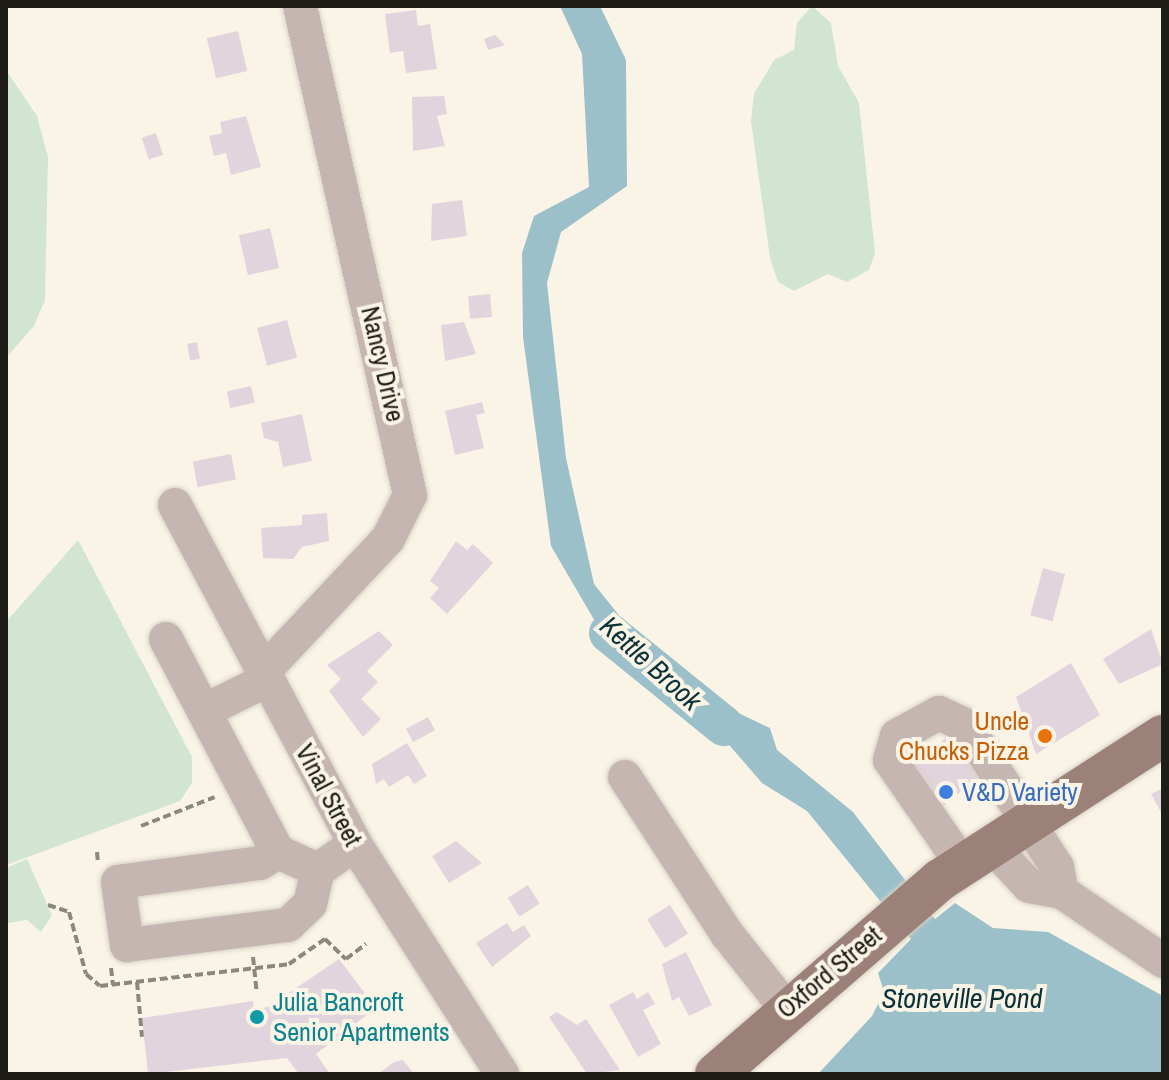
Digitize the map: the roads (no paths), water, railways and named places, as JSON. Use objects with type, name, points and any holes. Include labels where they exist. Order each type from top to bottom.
[{"type":"main road","name":"Oxford Street","points":[[713,1072],[862,944],[980,854],[1163,736]]},
{"type":"street","name":"Nancy Drive","points":[[265,676],[388,539],[410,495],[300,6]]},
{"type":"street","name":"Vinal Street","points":[[175,505],[355,844],[502,1074]]},
{"type":"street","points":[[166,639],[278,852],[318,870]]},
{"type":"street","points":[[204,711],[265,676]]},
{"type":"street","points":[[980,854],[977,743],[963,724],[939,713],[897,736],[890,760],[896,776],[980,854],[1057,867],[1062,892],[1163,961]]},
{"type":"street","points":[[625,777],[727,934],[785,1007]]},
{"type":"street","points":[[278,852],[260,863],[118,882],[127,945],[288,925],[310,904],[318,870],[355,844]]},
{"type":"water","name":"Stoneville Pond","points":[[560,6],[600,6],[626,60],[627,186],[561,232],[547,283],[566,458],[594,584],[641,643],[713,701],[770,728],[777,750],[853,812],[935,919],[955,903],[993,928],[1048,932],[1163,996],[1163,1074],[818,1074],[872,1016],[884,992],[878,973],[911,939],[807,811],[762,783],[687,696],[603,635],[551,546],[523,337],[522,253],[534,216],[589,187],[582,54]]},
{"type":"waterway","name":"Kettle Brook","points":[[609,633],[724,726]]},
{"type":"place","name":"Uncle Chucks Pizza","points":[[1045,736]]},
{"type":"place","name":"V&D Variety","points":[[946,792]]},
{"type":"place","name":"Julia Bancroft Senior Apartments","points":[[257,1017]]}]
